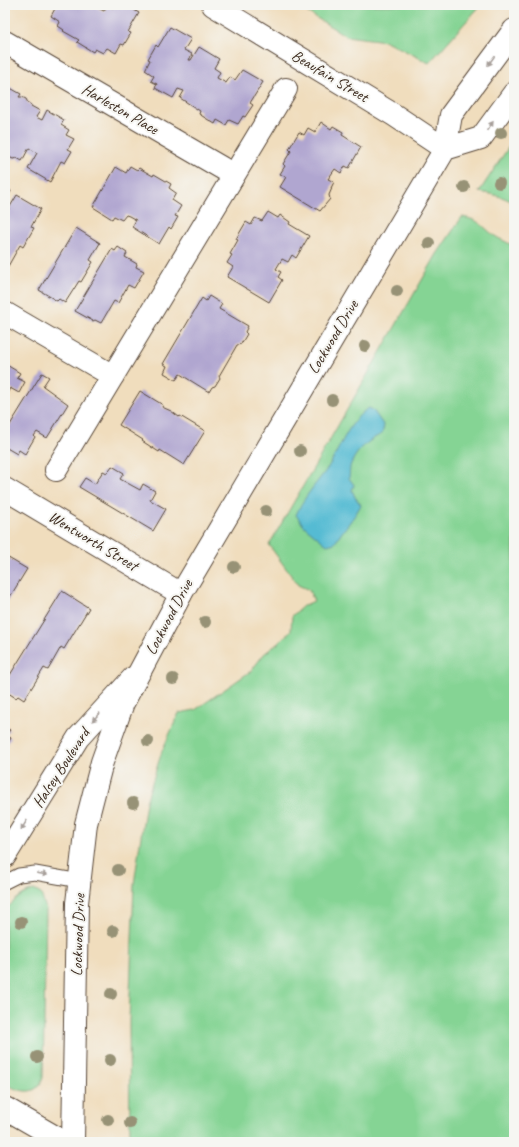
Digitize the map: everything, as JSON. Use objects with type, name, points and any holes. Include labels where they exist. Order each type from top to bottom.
[{"type":"street","name":"Beaufain Street","points":[[213,5],[394,115],[445,149]]},
{"type":"street","name":"Lockwood Drive","points":[[73,1142],[77,903],[86,824],[102,762],[123,703],[181,594],[445,149],[451,115],[514,30]]},
{"type":"street","name":"Harleston Place","points":[[5,42],[234,175]]},
{"type":"street","points":[[56,470],[286,89]]},
{"type":"street","points":[[445,149],[481,138],[514,93]]},
{"type":"street","points":[[5,313],[113,376]]},
{"type":"street","name":"Wentworth Street","points":[[5,489],[181,594]]},
{"type":"street","name":"Halsey Boulevard","points":[[5,856],[78,738],[142,668]]},
{"type":"street","points":[[5,1108],[64,1142]]},
{"type":"lane","points":[[5,882],[19,875],[35,873],[80,881]]},
{"type":"green space","points":[[309,5],[481,5],[429,63],[386,41],[346,36],[307,12]]},
{"type":"green space","points":[[514,139],[514,203],[501,197],[479,192]]},
{"type":"green space","points":[[462,217],[477,222],[497,237],[510,244],[514,241],[514,1142],[130,1142],[129,1021],[134,884],[146,802],[162,751],[179,713],[195,710],[251,671],[264,654],[281,641],[291,630],[292,616],[303,606],[314,601],[309,590],[298,585],[269,545],[437,254]]},
{"type":"green space","points":[[34,890],[41,894],[46,909],[43,1078],[36,1088],[32,1091],[27,1091],[16,1089],[5,1084],[5,910],[22,895]]},
{"type":"water","points":[[369,408],[373,410],[384,426],[382,434],[361,449],[350,465],[349,478],[354,485],[352,490],[361,505],[335,543],[327,545],[304,526],[296,515],[306,497],[327,469],[356,419]]},
{"type":"building","points":[[57,5],[95,5],[94,6],[104,11],[107,5],[113,8],[115,5],[130,5],[139,13],[128,32],[131,33],[124,45],[121,44],[116,53],[107,48],[103,53],[95,49],[93,52],[77,42],[79,40],[63,31],[64,30],[58,26],[60,22],[51,16]]},
{"type":"building","points":[[170,27],[191,39],[184,50],[192,54],[189,60],[191,60],[199,47],[219,59],[214,68],[220,72],[217,78],[226,83],[230,77],[235,80],[242,70],[263,82],[250,103],[253,105],[238,124],[229,120],[226,125],[217,120],[215,124],[199,114],[200,111],[180,98],[184,91],[178,89],[173,98],[155,88],[157,84],[151,81],[154,76],[145,70],[150,60],[148,59],[156,45],[158,47]]},
{"type":"building","points":[[5,85],[21,94],[19,97],[26,99],[31,106],[40,111],[36,117],[42,120],[47,110],[64,120],[61,125],[69,130],[66,135],[74,139],[68,149],[72,151],[65,163],[61,161],[50,182],[28,169],[37,153],[29,148],[22,161],[17,158],[13,159],[7,156],[5,151]]},
{"type":"building","points":[[321,122],[331,129],[333,126],[343,132],[342,135],[361,147],[349,168],[345,166],[341,173],[335,169],[328,179],[334,182],[329,195],[330,199],[320,211],[280,187],[286,177],[280,174],[285,166],[283,164],[291,151],[289,149],[299,132],[304,135],[308,128],[315,132]]},
{"type":"building","points":[[130,166],[137,170],[139,168],[153,176],[154,174],[171,184],[169,188],[176,193],[172,200],[181,206],[175,216],[178,217],[171,229],[169,227],[159,244],[132,227],[136,220],[129,216],[126,215],[122,220],[114,216],[112,219],[93,207],[116,167],[126,173]]},
{"type":"building","points":[[5,187],[11,191],[5,201]]},
{"type":"building","points":[[17,195],[41,209],[31,227],[34,228],[23,247],[20,245],[7,268],[5,267],[5,215]]},
{"type":"building","points":[[268,212],[278,218],[280,215],[290,222],[289,224],[309,236],[296,258],[292,255],[288,262],[282,259],[276,269],[281,272],[278,277],[282,280],[269,302],[227,277],[233,267],[227,263],[232,255],[230,254],[238,240],[236,239],[246,222],[251,225],[255,218],[262,221]]},
{"type":"building","points":[[76,228],[100,243],[90,260],[93,262],[81,282],[79,281],[65,303],[59,299],[57,301],[39,290]]},
{"type":"building","points":[[118,247],[127,253],[125,257],[137,264],[136,267],[144,271],[134,288],[128,285],[118,303],[114,301],[101,323],[95,320],[93,321],[75,311],[112,249],[115,251]]},
{"type":"building","points":[[209,296],[222,304],[219,309],[248,326],[245,332],[247,334],[241,344],[237,345],[219,376],[220,378],[209,392],[180,374],[176,380],[164,373],[167,366],[163,364],[202,298],[206,301]]},
{"type":"building","points":[[5,364],[20,373],[17,378],[25,382],[19,393],[10,388],[5,397]]},
{"type":"building","points":[[42,373],[49,377],[43,386],[68,404],[47,438],[37,432],[25,454],[19,450],[17,454],[5,447],[5,433]]},
{"type":"building","points":[[140,391],[163,405],[162,407],[205,431],[184,465],[160,450],[159,452],[119,425]]},
{"type":"building","points":[[112,466],[124,473],[120,479],[140,490],[143,484],[155,491],[150,500],[166,509],[153,531],[79,487],[85,478],[95,484],[103,471],[107,473]]},
{"type":"building","points":[[5,556],[27,569],[5,605]]},
{"type":"building","points":[[62,591],[89,608],[64,649],[61,647],[48,670],[44,668],[24,700],[18,696],[16,698],[5,691],[5,683]]},
{"type":"building","points":[[5,727],[10,730],[6,735],[11,738],[5,748]]}]
